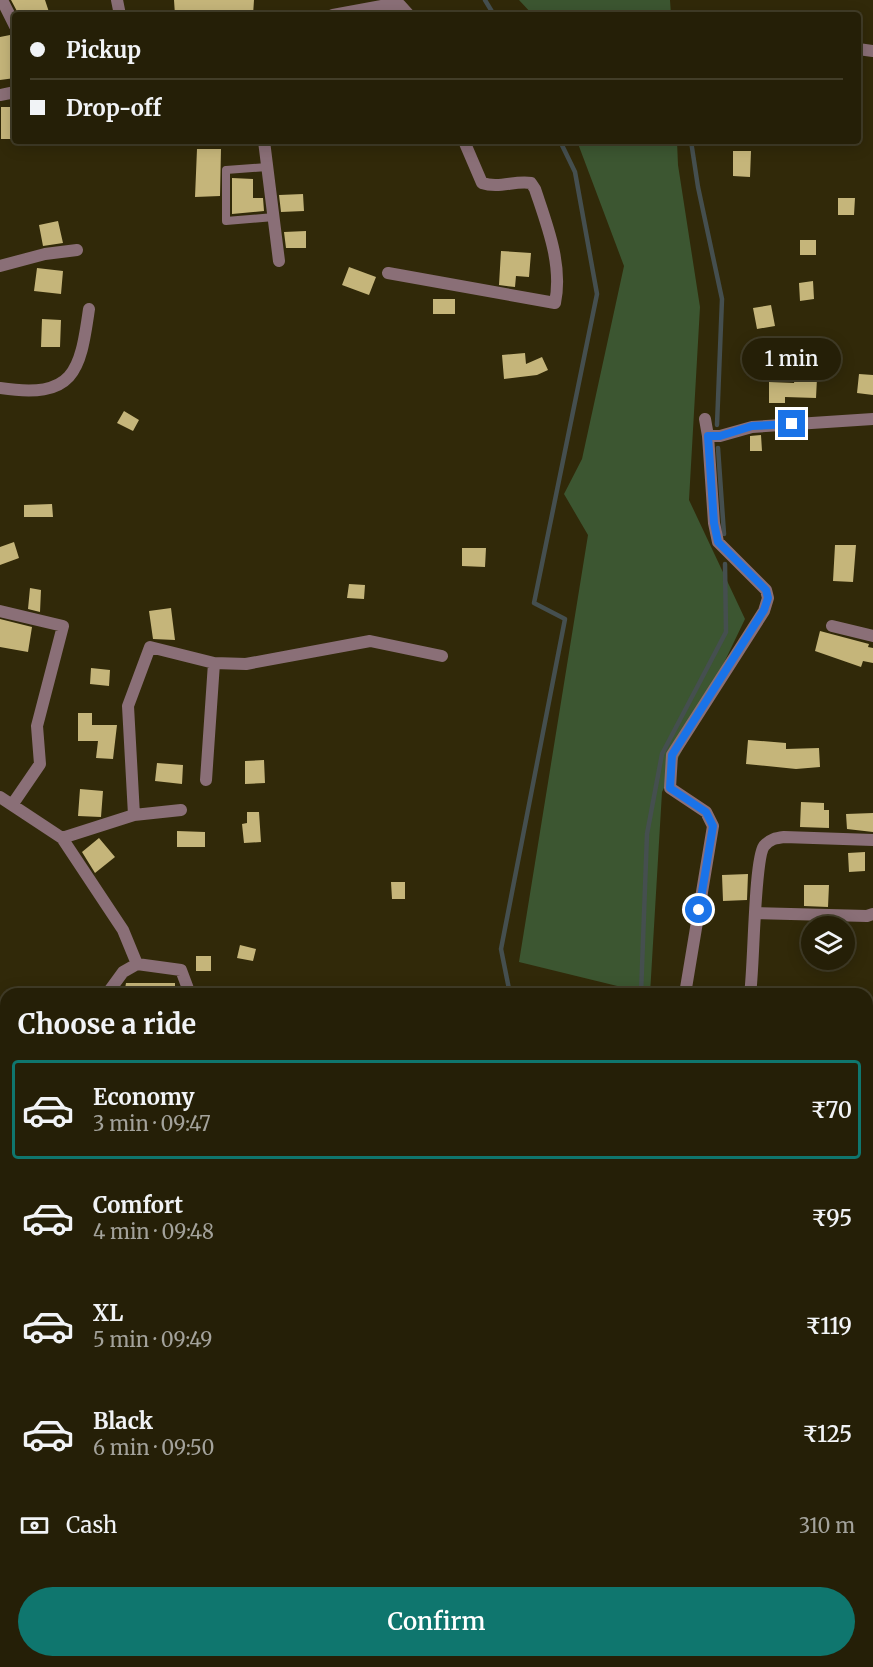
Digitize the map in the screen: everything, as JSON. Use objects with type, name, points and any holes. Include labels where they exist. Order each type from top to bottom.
[{"type":"street","points":[[2,0],[8,21]]},
{"type":"street","points":[[349,12],[401,3]]},
{"type":"street","points":[[264,144],[279,261]]},
{"type":"street","points":[[388,273],[555,303],[557,294],[553,245],[535,189],[531,183],[524,182],[490,186],[482,183],[465,144]]},
{"type":"street","points":[[0,266],[45,254],[77,250]]},
{"type":"street","points":[[0,388],[49,388],[58,386],[73,375],[84,349],[89,309]]},
{"type":"street","points":[[686,988],[713,826],[706,812],[670,788],[672,755],[764,610],[768,598],[766,590],[718,542],[714,523],[705,419]]},
{"type":"street","points":[[708,436],[720,436],[752,426],[873,419]]},
{"type":"street","points":[[0,611],[63,626],[38,726],[40,764],[12,805]]},
{"type":"street","points":[[832,626],[873,636]]},
{"type":"street","points":[[134,815],[128,706],[150,647],[214,663],[246,664],[370,641],[442,656]]},
{"type":"street","points":[[206,780],[214,663]]},
{"type":"street","points":[[0,797],[62,838],[123,930],[137,964]]},
{"type":"street","points":[[62,838],[134,815],[181,810]]},
{"type":"street","points":[[751,988],[761,852],[771,839],[873,840]]},
{"type":"street","points":[[757,913],[867,916],[873,914]]},
{"type":"street","points":[[111,988],[123,972],[137,964],[181,970],[188,988]]},
{"type":"lane","points":[[267,167],[226,170],[225,221],[274,217]]},
{"type":"green space","points":[[519,0],[670,0],[671,12],[530,12]]},
{"type":"green space","points":[[578,144],[677,144],[678,165],[700,307],[689,500],[745,619],[662,792],[650,988],[625,988],[519,962],[588,535],[564,494],[582,459],[624,266]]},
{"type":"building","points":[[11,0],[45,0],[49,12],[17,12]]},
{"type":"building","points":[[174,0],[254,0],[253,12],[175,12]]},
{"type":"building","points":[[12,35],[12,78],[0,80],[0,37]]},
{"type":"building","points":[[1,107],[12,107],[12,139],[1,139]]},
{"type":"building","points":[[197,149],[221,149],[220,196],[195,197]]},
{"type":"building","points":[[733,151],[751,151],[750,177],[733,176]]},
{"type":"building","points":[[232,178],[253,179],[253,198],[263,198],[264,211],[232,214]]},
{"type":"building","points":[[303,194],[304,211],[281,212],[279,195]]},
{"type":"building","points":[[838,198],[855,198],[854,215],[838,215]]},
{"type":"building","points":[[58,221],[63,243],[43,246],[39,225]]},
{"type":"building","points":[[306,231],[306,248],[286,248],[284,232]]},
{"type":"building","points":[[800,240],[816,240],[816,255],[800,255]]},
{"type":"building","points":[[501,251],[531,253],[529,277],[516,276],[515,287],[499,285]]},
{"type":"building","points":[[349,267],[376,277],[369,295],[342,285]]},
{"type":"building","points":[[37,268],[63,271],[61,294],[34,291]]},
{"type":"building","points":[[813,281],[814,299],[800,301],[799,283]]},
{"type":"building","points":[[433,299],[455,299],[455,314],[433,314]]},
{"type":"building","points":[[771,305],[775,326],[757,329],[753,308]]},
{"type":"building","points":[[42,319],[61,320],[60,347],[41,347]]},
{"type":"building","points":[[525,353],[526,364],[542,357],[548,370],[537,375],[504,379],[502,355]]},
{"type":"building","points":[[859,374],[873,375],[873,395],[857,393]]},
{"type":"building","points":[[795,377],[817,378],[816,398],[785,397],[785,403],[769,403],[769,382],[794,383]]},
{"type":"building","points":[[124,411],[139,420],[133,431],[117,423]]},
{"type":"building","points":[[761,435],[762,451],[750,451],[750,436]]},
{"type":"building","points":[[52,504],[53,517],[24,517],[24,505]]},
{"type":"building","points":[[14,542],[19,558],[0,565],[0,547]]},
{"type":"building","points":[[835,545],[856,545],[853,582],[833,581]]},
{"type":"building","points":[[462,548],[486,548],[485,567],[462,566]]},
{"type":"building","points":[[349,584],[365,585],[364,599],[347,598]]},
{"type":"building","points":[[30,588],[41,590],[40,612],[28,609]]},
{"type":"building","points":[[171,608],[175,640],[153,639],[149,611]]},
{"type":"building","points":[[0,619],[32,627],[28,652],[0,647]]},
{"type":"building","points":[[820,631],[869,644],[868,647],[873,648],[873,663],[863,661],[861,667],[815,651]]},
{"type":"building","points":[[91,668],[110,670],[109,686],[90,684]]},
{"type":"building","points":[[78,713],[92,713],[92,725],[117,725],[113,759],[96,758],[98,741],[78,741]]},
{"type":"building","points":[[748,740],[786,743],[786,749],[819,748],[820,767],[796,769],[746,764]]},
{"type":"building","points":[[264,760],[265,783],[245,784],[245,761]]},
{"type":"building","points":[[157,763],[183,765],[182,784],[155,781]]},
{"type":"building","points":[[80,789],[103,791],[101,817],[78,816]]},
{"type":"building","points":[[801,802],[824,803],[824,810],[829,810],[829,828],[800,827]]},
{"type":"building","points":[[247,812],[259,812],[261,842],[244,843],[242,824],[247,823]]},
{"type":"building","points":[[873,813],[873,832],[847,829],[846,814]]},
{"type":"building","points":[[177,831],[205,832],[205,847],[177,847]]},
{"type":"building","points":[[99,838],[115,857],[95,873],[82,852]]},
{"type":"building","points":[[865,852],[865,871],[849,872],[848,853]]},
{"type":"building","points":[[748,874],[747,900],[723,901],[722,875]]},
{"type":"building","points":[[391,882],[405,882],[405,899],[392,899]]},
{"type":"building","points":[[804,885],[829,885],[828,907],[804,906]]},
{"type":"building","points":[[240,945],[256,949],[253,961],[237,958]]},
{"type":"building","points":[[196,956],[211,956],[211,971],[196,971]]},
{"type":"building","points":[[126,983],[175,983],[175,988],[125,988]]},
{"type":"waterway","points":[[485,0],[492,12]]},
{"type":"waterway","points":[[509,988],[501,949],[565,619],[534,603],[597,294],[575,172],[561,144]]},
{"type":"waterway","points":[[691,144],[698,187],[722,299],[717,425]]},
{"type":"waterway","points":[[718,448],[724,534]]},
{"type":"waterway","points":[[641,988],[647,834],[662,754],[726,632],[725,564]]},
{"type":"route","points":[[699,910],[713,826],[706,812],[670,788],[669,770],[672,755],[764,610],[768,598],[766,590],[718,542],[714,523],[708,436],[720,436],[752,426],[792,424]]}]
